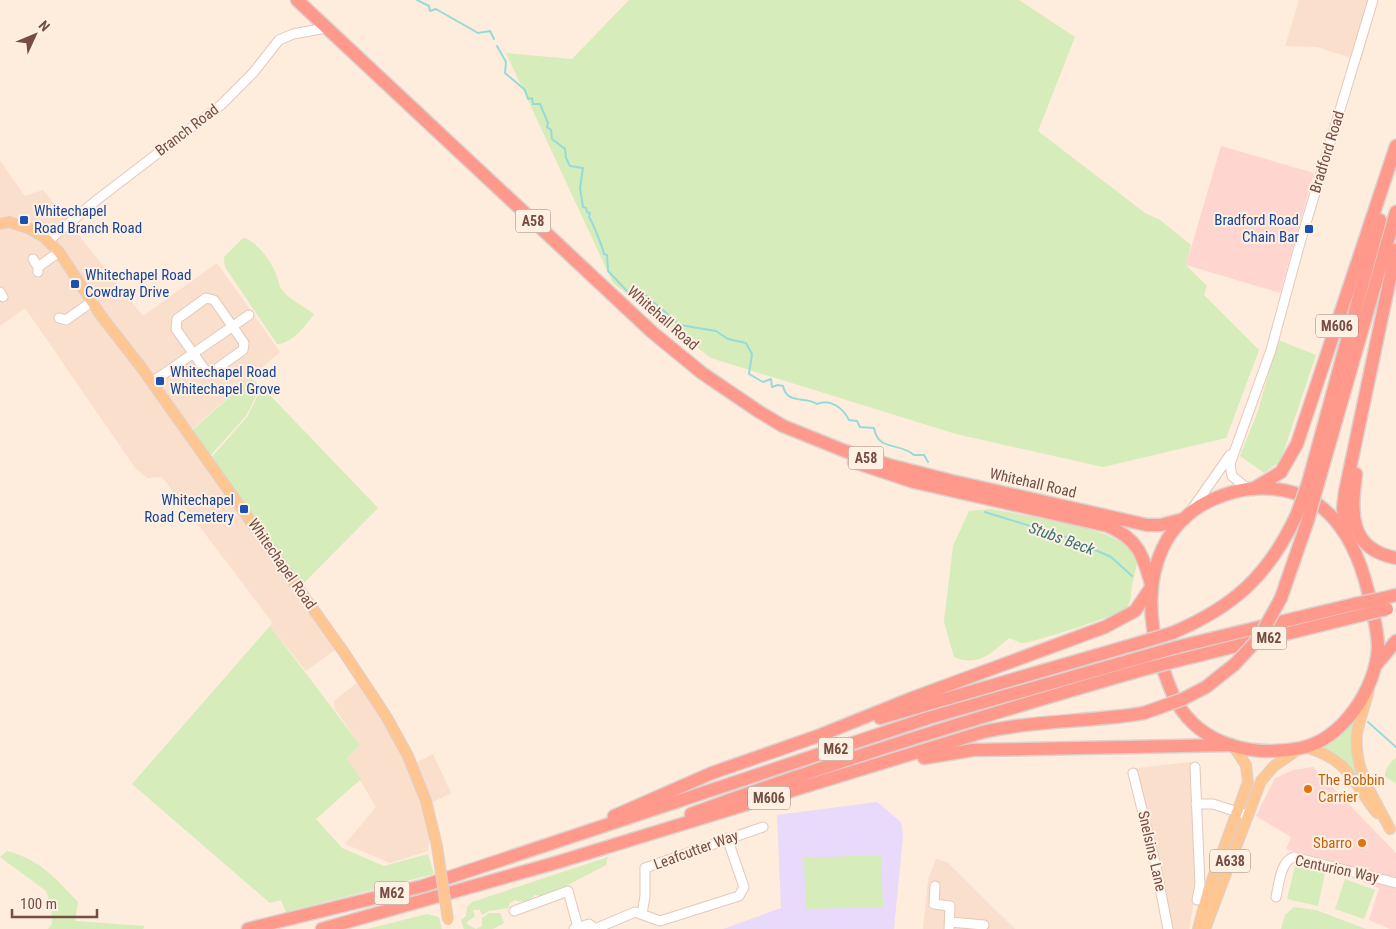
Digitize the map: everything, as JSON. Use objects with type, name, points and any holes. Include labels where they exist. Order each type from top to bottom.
[{"type":"highway","name":"Whitehall Road","points":[[297,0],[652,332],[702,373],[783,426],[889,466],[1147,525],[1161,525],[1185,517]]},
{"type":"highway","name":"M606","points":[[1250,489],[1281,472],[1297,444],[1396,146]]},
{"type":"highway","name":"M606","points":[[1312,485],[1396,162]]},
{"type":"highway","name":"M606","points":[[555,863],[822,782],[890,759],[1005,727],[1106,719],[1144,713],[1184,700],[1206,687],[1235,664],[1259,638],[1282,598],[1302,517],[1396,212]]},
{"type":"highway","name":"M606","points":[[1349,539],[1343,516],[1344,500],[1396,250]]},
{"type":"highway","points":[[1363,414],[1353,498],[1353,522],[1358,534],[1372,549],[1396,558]]},
{"type":"highway","name":"A58","points":[[783,426],[826,450],[884,474],[1114,529],[1127,536],[1135,544],[1144,560],[1151,586]]},
{"type":"highway","points":[[1232,746],[1198,726],[1184,713],[1170,689],[1153,626],[1150,606],[1151,586],[1163,546],[1172,531],[1185,517],[1215,497],[1250,489],[1284,490],[1307,498],[1329,513],[1349,539],[1376,561],[1396,565]]},
{"type":"highway","name":"M606","points":[[533,850],[712,773],[818,736],[1172,633],[1222,608],[1248,587],[1273,558],[1302,517]]},
{"type":"highway","points":[[822,782],[939,754],[973,750],[1232,746],[1261,752],[1303,747],[1318,741],[1338,727],[1358,703],[1375,668],[1378,643],[1375,620],[1364,573],[1349,539]]},
{"type":"highway","points":[[818,736],[910,699],[1112,624],[1135,611],[1151,586]]},
{"type":"highway","name":"M62","points":[[248,929],[423,886],[928,718],[1179,653],[1391,602]]},
{"type":"highway","points":[[1375,668],[1396,641]]},
{"type":"highway","name":"M62","points":[[322,929],[555,863],[791,777],[1046,698],[1143,663]]},
{"type":"main road","name":"Whitechapel Road","points":[[0,224],[8,222],[23,226],[48,241],[59,252],[92,301],[152,382],[345,654],[386,716],[408,756],[426,801],[437,846],[450,924]]},
{"type":"main road","points":[[1370,681],[1357,735],[1358,757],[1364,778],[1396,838]]},
{"type":"main road","points":[[1198,929],[1208,891],[1242,813],[1248,776],[1244,762],[1232,746]]},
{"type":"main road","points":[[1303,747],[1324,753],[1342,764],[1390,828]]},
{"type":"main road","name":"A638","points":[[1205,929],[1242,813],[1261,781],[1270,770],[1303,747]]},
{"type":"street","name":"Bradford Road","points":[[1250,489],[1235,480],[1230,472],[1230,464],[1271,350],[1300,243],[1373,0]]},
{"type":"street","name":"Branch Road","points":[[48,241],[98,199],[221,105],[253,73],[279,40],[293,34],[326,28]]},
{"type":"street","points":[[33,259],[38,270],[59,252]]},
{"type":"street","points":[[206,298],[214,300],[244,343],[243,350],[212,372],[205,370],[193,354],[176,329],[177,319],[206,298]]},
{"type":"street","points":[[59,318],[66,320],[92,301]]},
{"type":"street","points":[[152,382],[249,315]]},
{"type":"street","name":"Bradford Road","points":[[1185,517],[1236,447]]},
{"type":"street","points":[[1195,767],[1200,885],[1197,900]]},
{"type":"street","name":"Snelsins Lane","points":[[1134,773],[1155,862],[1168,929]]},
{"type":"street","points":[[1196,804],[1213,804],[1242,813]]},
{"type":"street","name":"Leafcutter Way","points":[[642,914],[645,896],[645,868],[763,827]]},
{"type":"street","points":[[514,911],[568,891],[576,928],[589,924],[595,929],[630,913],[642,914],[660,921],[739,896],[744,887],[727,838]]},
{"type":"street","name":"Centurion Way","points":[[1276,897],[1286,861],[1294,857],[1396,883]]},
{"type":"street","points":[[935,886],[934,904],[950,906],[949,926],[984,926]]},
{"type":"shaded area","points":[[1299,0],[1378,0],[1361,61],[1317,47],[1285,46]]},
{"type":"shaded area","points":[[1221,146],[1314,173],[1280,293],[1186,265]]},
{"type":"shaded area","points":[[0,161],[25,196],[43,190],[143,316],[217,263],[280,352],[184,436],[335,650],[306,671],[270,626],[272,622],[162,477],[147,478],[136,469],[25,308],[0,326]]},
{"type":"shaded area","points":[[358,682],[380,714],[405,761],[426,809],[430,833],[428,851],[390,863],[345,844],[376,807],[347,758],[360,745],[335,709],[334,701]]},
{"type":"shaded area","points":[[433,754],[451,793],[431,803],[416,763]]},
{"type":"shaded area","points":[[1191,762],[1196,874],[1195,896],[1189,929],[1166,929],[1164,905],[1129,769]]},
{"type":"shaded area","points":[[1313,767],[1396,853],[1396,929],[1390,929],[1369,920],[1379,888],[1358,880],[1360,869],[1286,849],[1291,837],[1256,816],[1275,778],[1293,770]]},
{"type":"shaded area","points":[[877,802],[901,822],[903,836],[894,929],[723,929],[781,908],[777,815]]},
{"type":"shaded area","points":[[936,859],[947,862],[1015,929],[923,929],[928,880]]},
{"type":"green space","points":[[629,0],[1019,0],[1075,37],[1038,131],[1145,213],[1160,220],[1191,245],[1186,265],[1207,286],[1204,295],[1259,350],[1226,438],[1103,467],[956,434],[711,358],[613,283],[506,53],[572,59]]},
{"type":"green space","points":[[243,238],[254,243],[264,253],[275,272],[281,288],[286,294],[314,314],[298,333],[288,341],[277,344],[225,267],[224,257]]},
{"type":"green space","points":[[1278,340],[1316,355],[1282,456],[1278,463],[1264,473],[1240,456],[1258,411]]},
{"type":"green space","points":[[251,378],[264,390],[258,392],[246,416],[209,457],[190,432]]},
{"type":"green space","points":[[266,391],[378,508],[302,585],[210,459],[247,417],[259,393]]},
{"type":"green space","points":[[990,509],[1078,526],[1096,531],[1122,543],[1133,553],[1136,562],[1129,605],[1118,613],[1030,642],[1021,643],[1009,638],[990,654],[977,660],[970,661],[954,657],[944,622],[953,546],[969,511]]},
{"type":"green space","points":[[270,626],[360,745],[347,758],[361,779],[316,819],[342,848],[384,866],[428,854],[434,874],[286,912],[281,900],[270,903],[132,784]]},
{"type":"green space","points":[[1354,721],[1353,758],[1356,773],[1342,758],[1322,747]]},
{"type":"green space","points":[[1396,758],[1396,783],[1385,777],[1385,774],[1388,766]]},
{"type":"green space","points":[[7,851],[29,859],[47,871],[62,885],[78,902],[75,921],[145,926],[143,929],[48,929],[52,924],[51,905],[46,891],[0,857]]},
{"type":"green space","points":[[881,855],[883,907],[806,909],[804,858]]},
{"type":"green space","points":[[608,857],[606,865],[545,897],[535,895],[526,901],[515,900],[510,903],[508,908],[489,911],[482,915],[480,910],[473,910],[475,916],[467,924],[476,929],[464,929],[461,920],[466,916],[467,907],[472,902]]},
{"type":"green space","points":[[1295,866],[1325,873],[1318,906],[1287,899]]},
{"type":"green space","points":[[1345,879],[1375,890],[1364,919],[1335,909]]},
{"type":"green space","points":[[1294,907],[1316,910],[1366,929],[1281,929],[1285,915]]},
{"type":"green space","points":[[489,913],[500,913],[504,923],[493,929],[476,929],[482,926],[482,918]]},
{"type":"green space","points":[[427,914],[439,917],[442,929],[367,929]]},
{"type":"waterway","name":"Stubs Beck","points":[[417,0],[429,6],[430,11],[436,9],[478,33],[490,31],[494,39]]},
{"type":"waterway","name":"Stubs Beck","points":[[497,46],[506,62],[505,73],[525,90],[528,99],[532,98],[533,104],[540,104],[548,123],[547,127],[551,130],[552,139],[565,149],[566,158],[570,166],[583,168],[580,188],[583,207],[590,213],[589,217],[604,254],[607,255],[608,271],[627,291],[644,294],[680,325],[716,331],[728,339],[746,343],[752,354],[749,374],[763,382],[771,379],[772,387],[783,386],[785,392],[792,398],[817,404],[827,402],[836,405],[849,420],[857,421],[860,427],[874,428],[876,436],[880,441],[914,455],[924,455],[928,462]]},
{"type":"waterway","name":"Stubs Beck","points":[[985,512],[1066,537],[1111,557],[1132,576]]},
{"type":"waterway","name":"Stubs Beck","points":[[1368,722],[1396,747]]},
{"type":"place","name":"Whitechapel Road Branch Road","points":[[24,220]]},
{"type":"place","name":"Bradford Road Chain Bar","points":[[1309,229]]},
{"type":"place","name":"Whitechapel Road Cowdray Drive","points":[[75,284]]},
{"type":"place","name":"Whitechapel Road Whitechapel Grove","points":[[160,381]]},
{"type":"place","name":"Whitechapel Road Cemetery","points":[[244,509]]},
{"type":"place","name":"The Bobbin Carrier","points":[[1308,789]]},
{"type":"place","name":"Sbarro","points":[[1362,843]]}]
